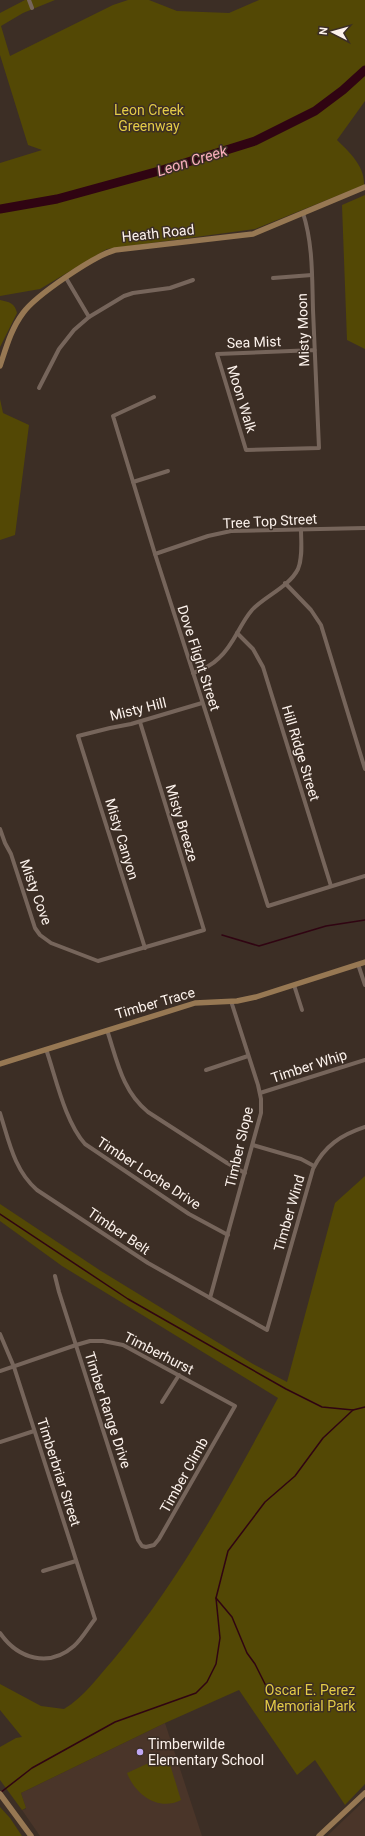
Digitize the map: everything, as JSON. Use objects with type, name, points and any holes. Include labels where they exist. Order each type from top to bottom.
[{"type":"street","points":[[30,0],[32,8]]},
{"type":"street","name":"Heath Road","points":[[0,366],[13,329],[23,312],[49,289],[101,255],[115,250],[253,234],[365,187]]},
{"type":"street","name":"Misty Moon","points":[[246,450],[319,448],[310,238],[303,213]]},
{"type":"street","points":[[273,278],[312,275]]},
{"type":"street","points":[[66,278],[89,317]]},
{"type":"street","points":[[39,388],[59,349],[74,330],[89,317],[124,296],[132,293],[170,288],[193,280]]},
{"type":"street","name":"Sea Mist","points":[[217,354],[315,350]]},
{"type":"street","name":"Moon Walk","points":[[217,354],[246,450]]},
{"type":"street","name":"Dove Flight Street","points":[[154,397],[113,416],[154,554],[268,906],[331,886]]},
{"type":"street","points":[[133,482],[168,471]]},
{"type":"street","name":"Tree Top Street","points":[[154,554],[208,536],[231,531],[365,528]]},
{"type":"street","points":[[193,673],[208,667],[220,658],[230,647],[252,610],[295,575],[301,554],[301,529]]},
{"type":"street","points":[[286,583],[311,610],[324,634],[365,769]]},
{"type":"street","name":"Hill Ridge Street","points":[[237,633],[253,649],[263,667],[331,886]]},
{"type":"street","name":"Misty Hill","points":[[78,736],[140,722],[202,703]]},
{"type":"street","name":"Misty Breeze","points":[[140,722],[204,930]]},
{"type":"street","name":"Misty Canyon","points":[[78,736],[145,948]]},
{"type":"street","name":"Misty Cove","points":[[0,829],[11,854],[35,928],[45,939],[98,961],[204,930]]},
{"type":"street","points":[[331,886],[365,876]]},
{"type":"street","name":"Timber Trace","points":[[0,1064],[195,1003],[231,1001],[256,997],[365,962]]},
{"type":"street","points":[[358,964],[365,985]]},
{"type":"street","points":[[294,985],[302,1010]]},
{"type":"street","name":"Timber Slope","points":[[210,1298],[261,1113],[260,1093],[231,1001]]},
{"type":"street","points":[[107,1030],[124,1084],[137,1102],[148,1112],[226,1163],[245,1173]]},
{"type":"street","name":"Timber Loche Drive","points":[[46,1049],[70,1121],[76,1133],[85,1144],[188,1214],[228,1235]]},
{"type":"street","points":[[206,1070],[248,1056]]},
{"type":"street","name":"Timber Whip","points":[[260,1093],[365,1060]]},
{"type":"street","name":"Timber Belt","points":[[0,1113],[16,1164],[32,1186],[148,1263],[267,1330]]},
{"type":"street","name":"Timber Wind","points":[[267,1330],[307,1186],[314,1166],[324,1150],[334,1141],[346,1134],[365,1127]]},
{"type":"street","points":[[253,1145],[301,1159],[314,1166]]},
{"type":"street","name":"Timber Range Drive","points":[[55,1276],[58,1292],[138,1540],[142,1546],[146,1547]]},
{"type":"street","name":"Timberbriar Street","points":[[0,1334],[14,1367],[95,1619],[76,1644],[60,1655],[50,1658],[36,1658],[22,1654],[9,1645],[0,1633]]},
{"type":"street","name":"Timberhurst","points":[[0,1371],[76,1345],[96,1341],[117,1343],[132,1349],[235,1406]]},
{"type":"street","points":[[162,1402],[179,1375]]},
{"type":"street","name":"Timber Climb","points":[[146,1547],[154,1545],[168,1525],[235,1406]]},
{"type":"street","points":[[0,1442],[34,1431]]},
{"type":"street","points":[[43,1571],[76,1561]]},
{"type":"street","points":[[319,1836],[365,1793]]},
{"type":"street","points":[[0,1794],[31,1836]]},
{"type":"shaded area","name":"Timberwilde Elementary School","points":[[165,1723],[202,1836],[40,1836],[22,1810],[26,1809],[21,1793]]},
{"type":"shaded area","points":[[365,1800],[365,1836],[327,1836]]},
{"type":"green space","name":"Leon Creek Greenway","points":[[25,0],[55,0],[23,13],[1,26],[10,56],[113,5],[128,0],[149,0],[177,11],[229,13],[259,0],[365,0],[365,101],[337,140],[359,166],[364,178],[364,185],[255,229],[107,249],[40,289],[0,296],[0,163],[42,150],[28,145],[0,55],[0,13]]},
{"type":"green space","points":[[365,195],[365,349],[347,340],[342,205]]},
{"type":"green space","points":[[0,300],[9,302],[13,305],[17,313],[0,347]]},
{"type":"green space","points":[[0,399],[3,413],[29,425],[15,535],[0,540]]},
{"type":"green space","name":"Oscar E. Perez Memorial Park","points":[[365,1176],[365,1784],[345,1805],[315,1760],[297,1775],[239,1690],[165,1723],[21,1793],[26,1808],[22,1810],[0,1780],[0,1747],[16,1738],[22,1737],[0,1710],[0,1684],[41,1706],[64,1709],[84,1693],[113,1660],[160,1599],[222,1500],[278,1398],[62,1266],[0,1221],[0,1204],[101,1271],[253,1364],[287,1382],[335,1203]]},
{"type":"green space","points":[[164,1756],[168,1758],[181,1800],[164,1804],[148,1799],[142,1794],[131,1781],[127,1773]]},
{"type":"green space","points":[[0,1807],[10,1818],[22,1836],[0,1836]]},
{"type":"waterway","name":"Leon Creek","points":[[0,209],[57,199],[159,171],[255,141],[315,111],[343,90],[365,70]]},
{"type":"waterway","points":[[222,935],[259,946],[326,926],[365,920]]},
{"type":"waterway","points":[[0,1214],[128,1299],[286,1389],[322,1407],[353,1410]]},
{"type":"waterway","points":[[0,1793],[32,1768],[115,1722],[196,1693],[207,1682],[216,1664],[220,1638],[216,1598],[228,1551],[265,1502],[295,1476],[323,1438],[353,1410],[365,1407]]},
{"type":"waterway","points":[[216,1598],[232,1617],[247,1653],[255,1664],[269,1692]]},
{"type":"place","name":"Timberwilde Elementary School","points":[[140,1752]]}]
